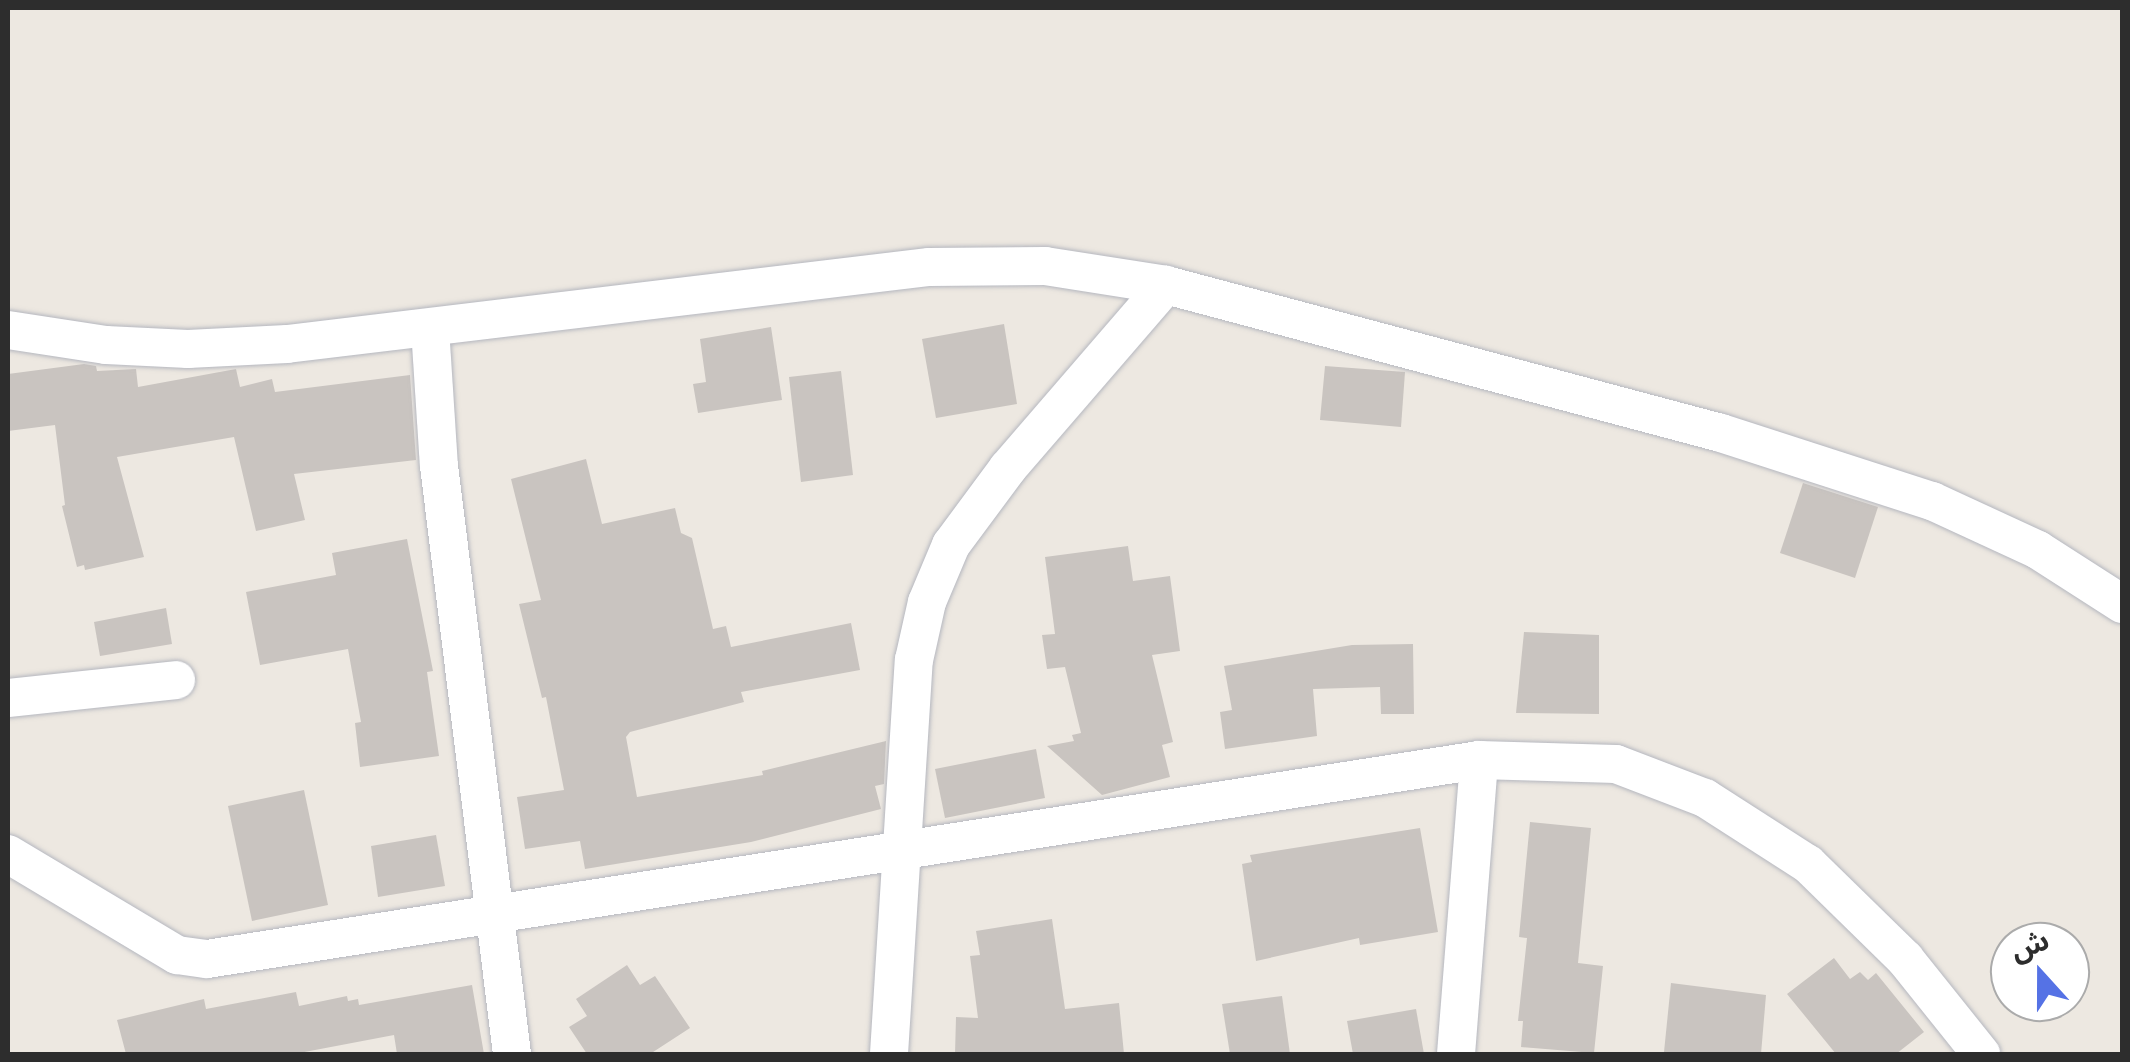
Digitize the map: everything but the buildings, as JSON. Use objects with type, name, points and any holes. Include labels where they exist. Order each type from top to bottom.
[{"type":"street","points":[[8,330],[106,345],[188,348],[287,344],[930,267],[1045,266],[1166,285],[1721,433],[1932,501],[2038,550],[2122,604]]},
{"type":"street","points":[[889,1054],[914,660],[927,602],[951,546],[1008,468],[1166,285]]},
{"type":"street","points":[[430,328],[439,466],[512,1054]]},
{"type":"street","points":[[8,698],[176,680]]},
{"type":"street","points":[[1456,1054],[1479,760]]},
{"type":"street","points":[[8,854],[177,955],[194,960],[1479,760],[1616,764],[1706,798],[1808,864],[1905,959],[1981,1054]]}]
